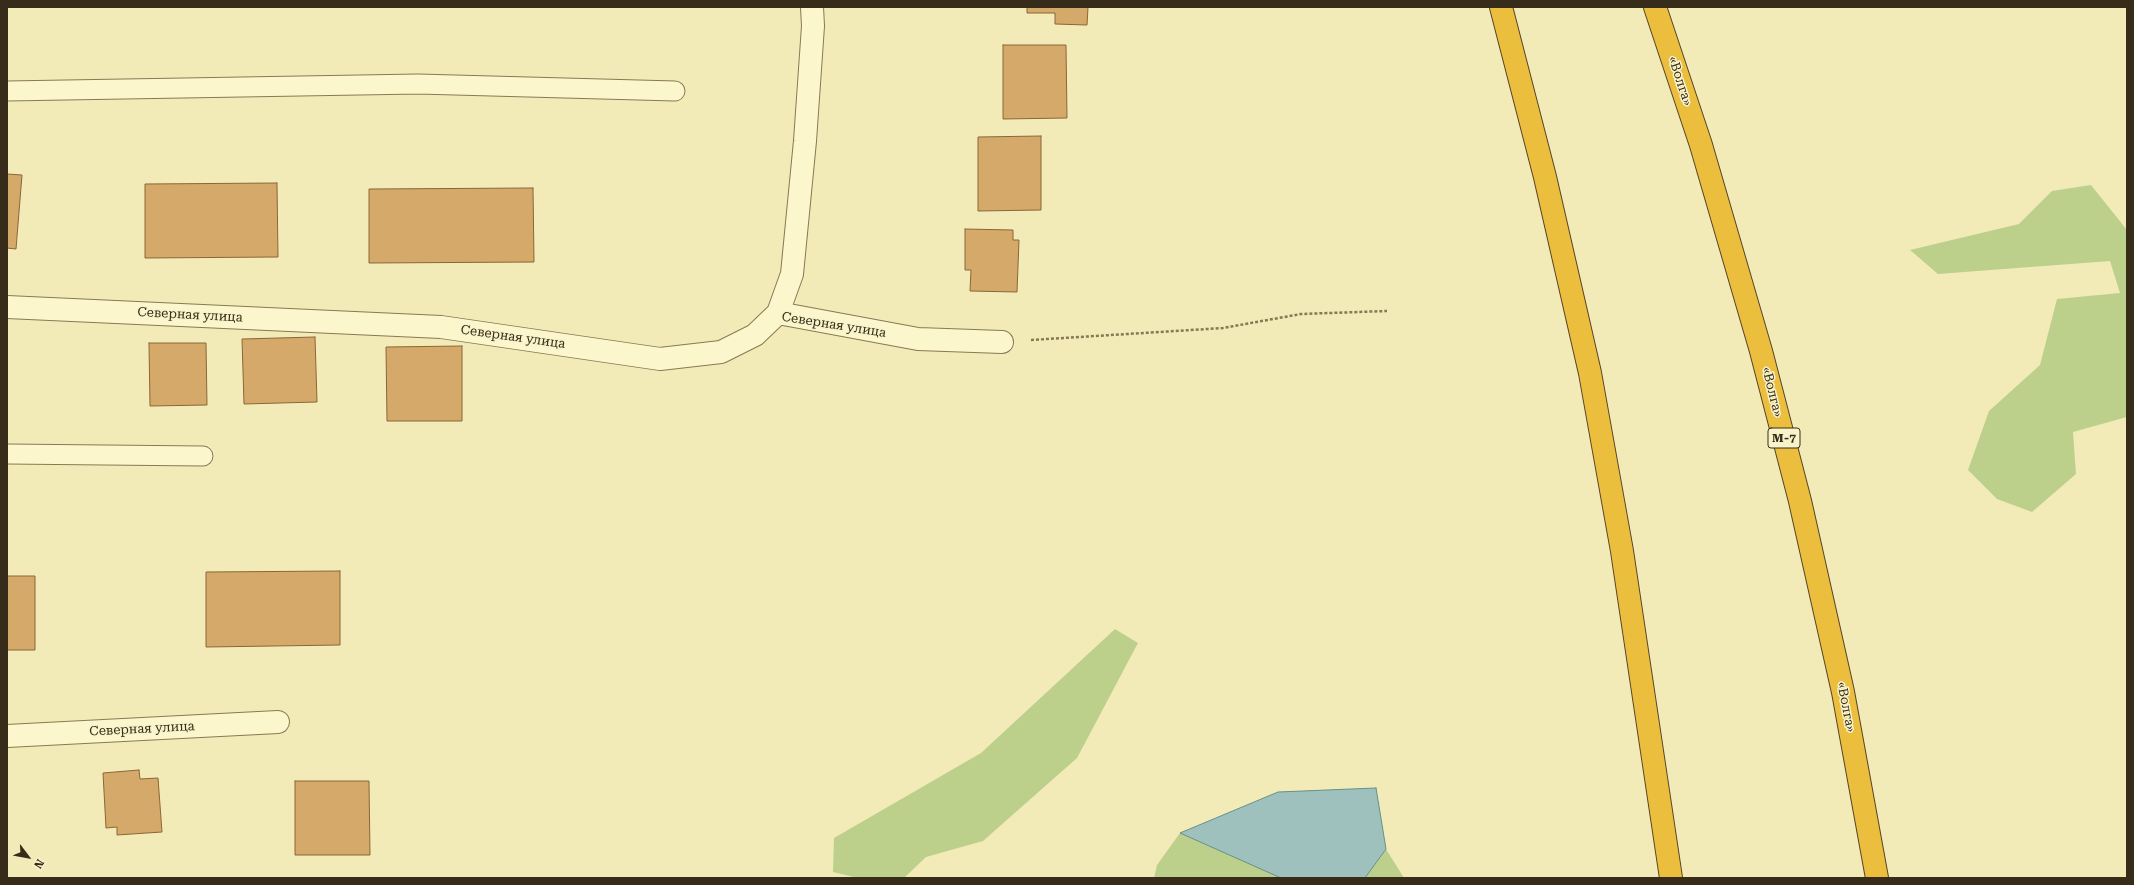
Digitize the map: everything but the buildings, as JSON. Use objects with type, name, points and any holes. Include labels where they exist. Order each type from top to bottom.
[{"type":"highway","points":[[1501,7],[1545,177],[1590,373],[1622,551],[1671,878]]},
{"type":"highway","name":"«Волга»","points":[[1656,7],[1701,145],[1750,313],[1796,486],[1843,692],[1877,878]]},
{"type":"street","points":[[778,314],[792,274],[805,141],[813,26],[812,7]]},
{"type":"street","name":"Северная улица","points":[[7,307],[441,327],[660,359],[721,352],[755,335],[778,314],[918,339],[1002,342]]},
{"type":"street","name":"Северная улица","points":[[7,736],[278,722]]},
{"type":"lane","points":[[7,91],[418,84],[675,91]]},
{"type":"lane","points":[[7,454],[203,456]]},
{"type":"path","points":[[1002,342],[1223,328],[1301,314],[1387,311]]},
{"type":"green space","points":[[2091,185],[2127,230],[2127,417],[2073,432],[2076,474],[2032,512],[1997,499],[1968,470],[1989,411],[2040,365],[2057,299],[2120,293],[2110,261],[1938,274],[1910,250],[2019,224],[2052,191]]},
{"type":"green space","points":[[1115,629],[1138,643],[1077,758],[983,841],[926,857],[904,878],[858,878],[833,872],[834,838],[981,753]]},
{"type":"green space","points":[[1180,833],[1281,878],[1154,878],[1157,865]]},
{"type":"green space","points":[[1386,849],[1404,878],[1365,878]]},
{"type":"water","points":[[1376,788],[1386,849],[1365,878],[1281,878],[1180,833],[1278,792]]}]
